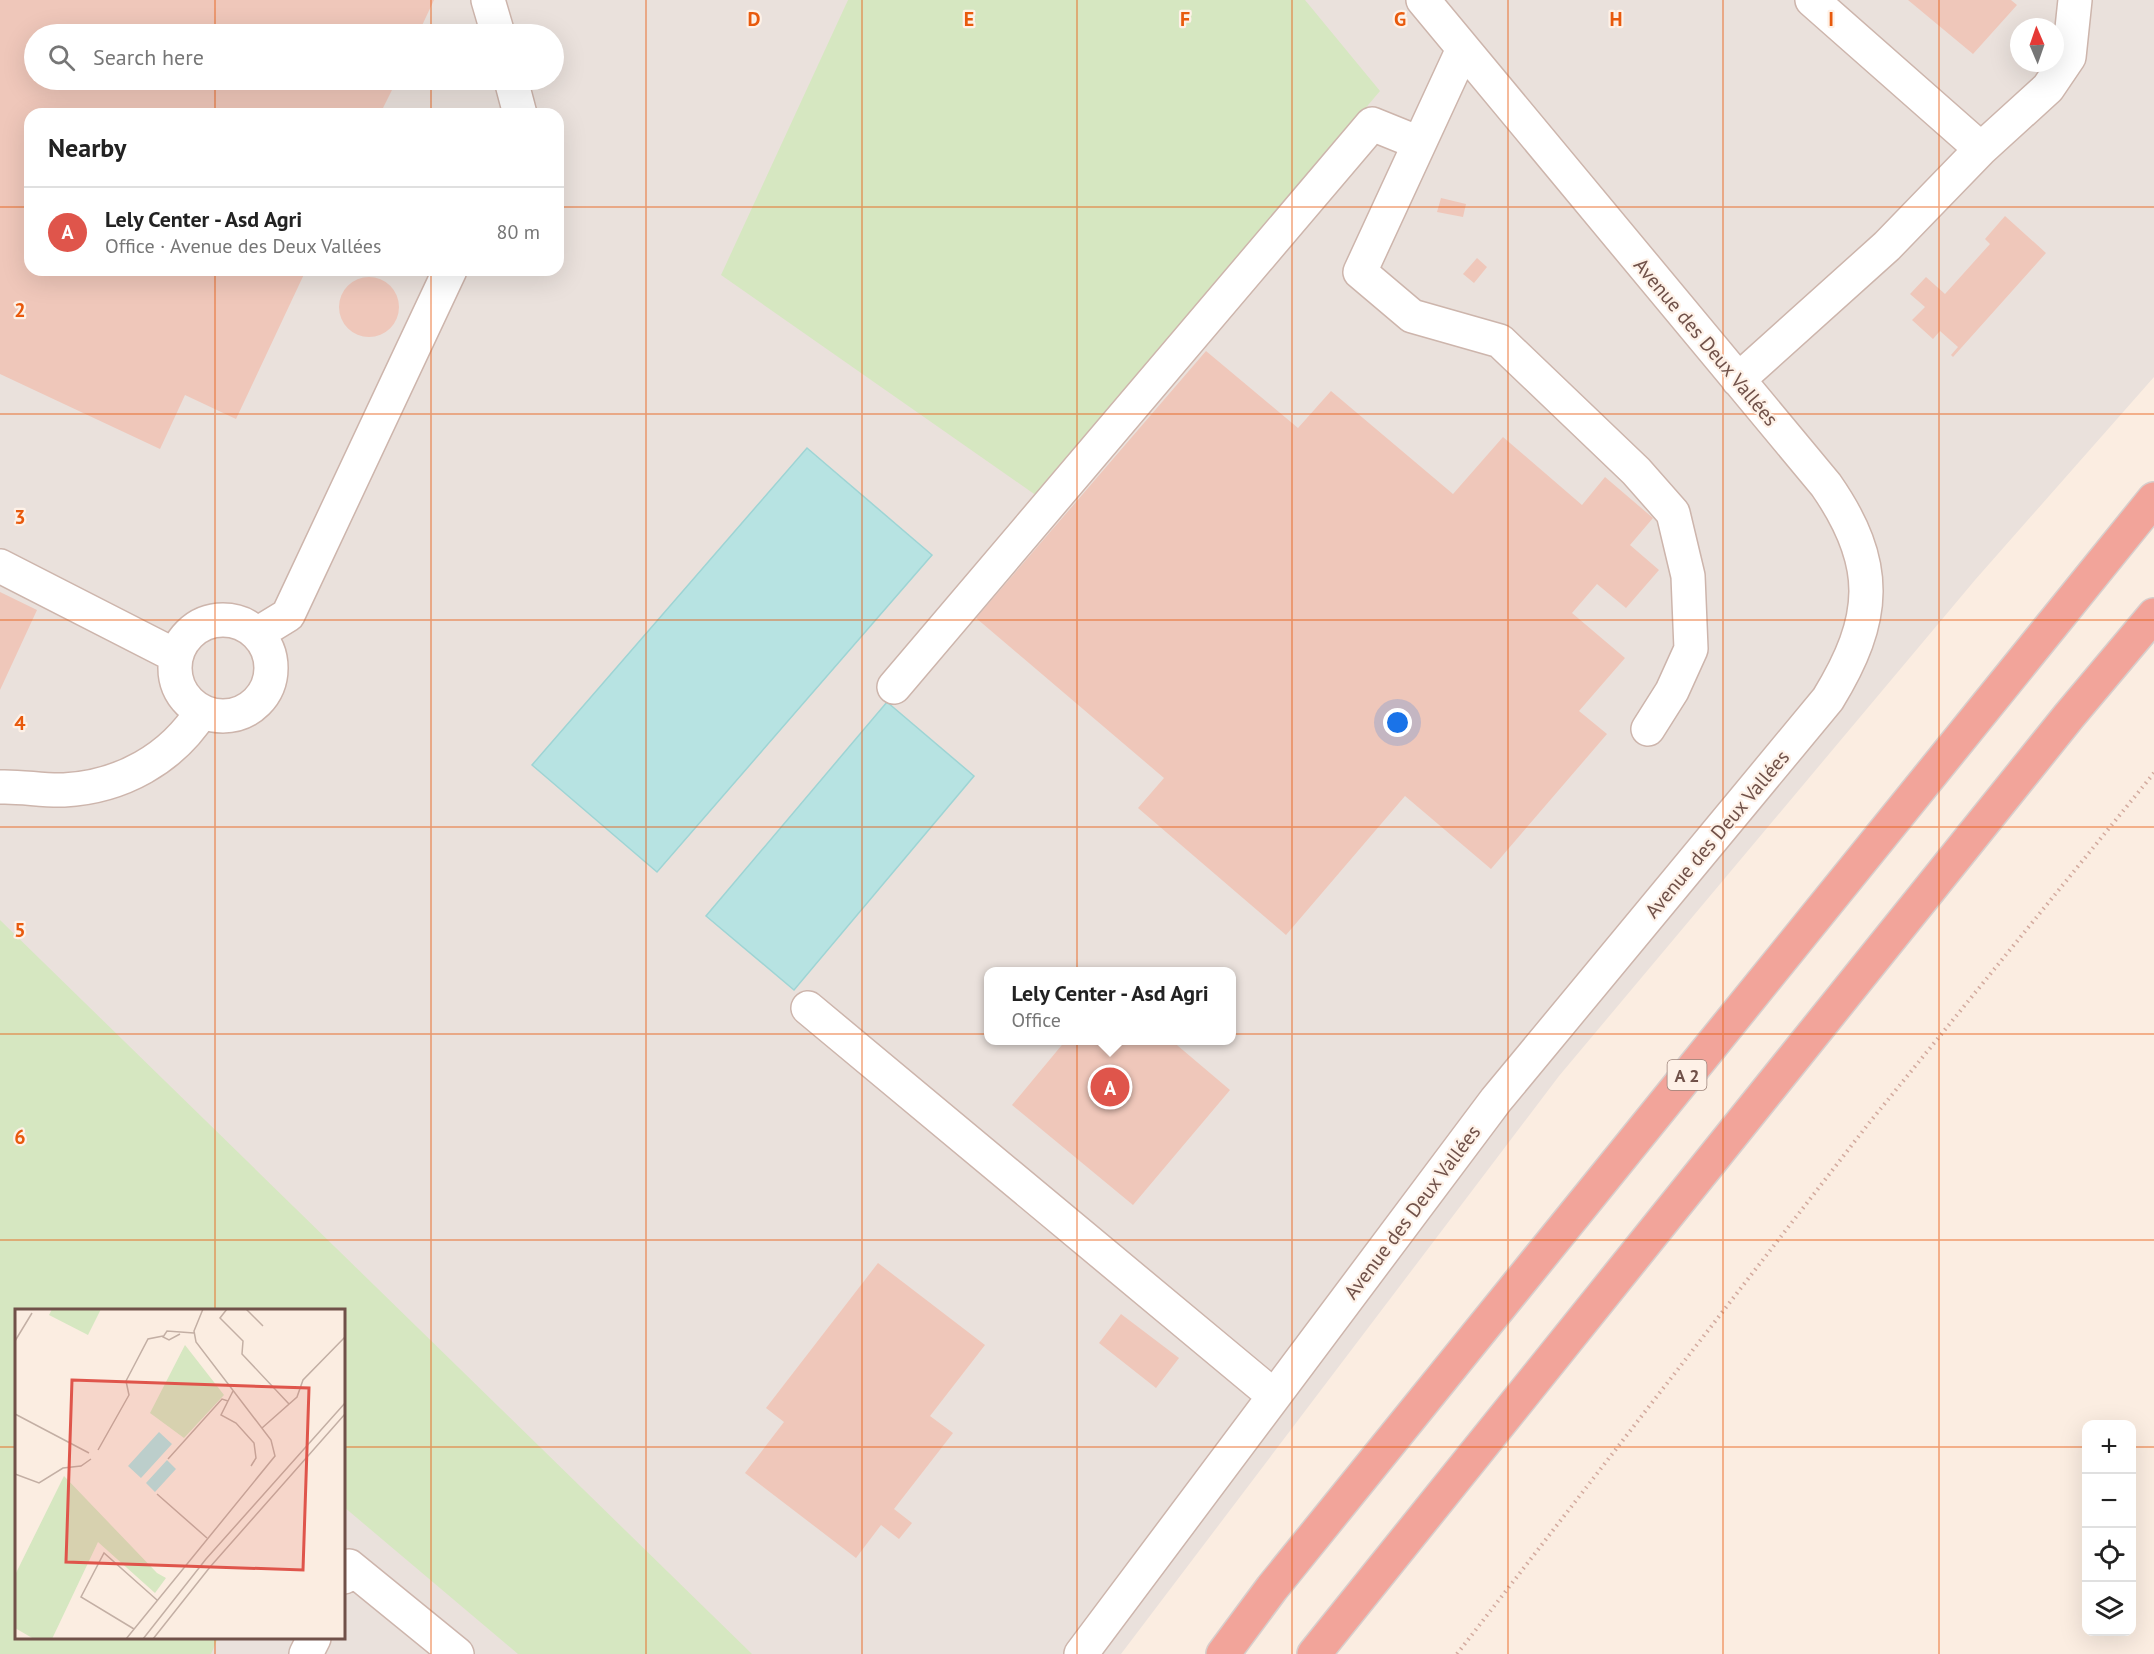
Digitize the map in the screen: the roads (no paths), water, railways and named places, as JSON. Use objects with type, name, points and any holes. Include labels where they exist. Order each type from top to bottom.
[{"type":"highway","name":"A 2","points":[[1223,1654],[1272,1588],[2154,499]]},
{"type":"highway","points":[[1314,1654],[2061,726],[2154,615]]},
{"type":"street","points":[[488,0],[495,24]]},
{"type":"street","name":"Avenue des Deux Vallées","points":[[1081,1654],[1496,1100],[1813,719],[1828,699],[1854,653],[1863,628],[1866,604],[1865,570],[1858,543],[1840,506],[1826,485],[1423,0]]},
{"type":"street","points":[[1812,0],[1981,149]]},
{"type":"street","points":[[1738,380],[1887,246],[1981,149],[2048,88],[2069,57],[2075,0]]},
{"type":"street","points":[[1463,49],[1360,272],[1412,316],[1500,341],[1636,471],[1672,513],[1688,576],[1691,649],[1672,691],[1648,729]]},
{"type":"street","points":[[513,90],[518,108]]},
{"type":"street","points":[[894,687],[1372,124],[1419,144]]},
{"type":"street","points":[[257,634],[288,615],[447,276]]},
{"type":"street","points":[[0,566],[176,656]]},
{"type":"street","points":[[232,620],[246,625],[257,634],[266,645],[271,660],[271,674],[267,689],[258,702],[246,711],[217,716],[202,711],[189,702],[179,688],[175,672],[176,656],[191,632],[211,621],[232,620]]},
{"type":"street","points":[[0,787],[63,790],[114,782],[143,769],[166,753],[190,731],[202,711]]},
{"type":"street","points":[[808,1008],[1274,1396]]},
{"type":"street","points":[[345,1576],[349,1566],[457,1654]]},
{"type":"street","points":[[306,1654],[314,1639]]},
{"type":"water","points":[[807,448],[932,555],[657,872],[532,765]]},
{"type":"water","points":[[887,702],[974,776],[794,990],[706,916]]},
{"type":"place","name":"Lely Center - Asd Agri","points":[[1110,1087]]}]
